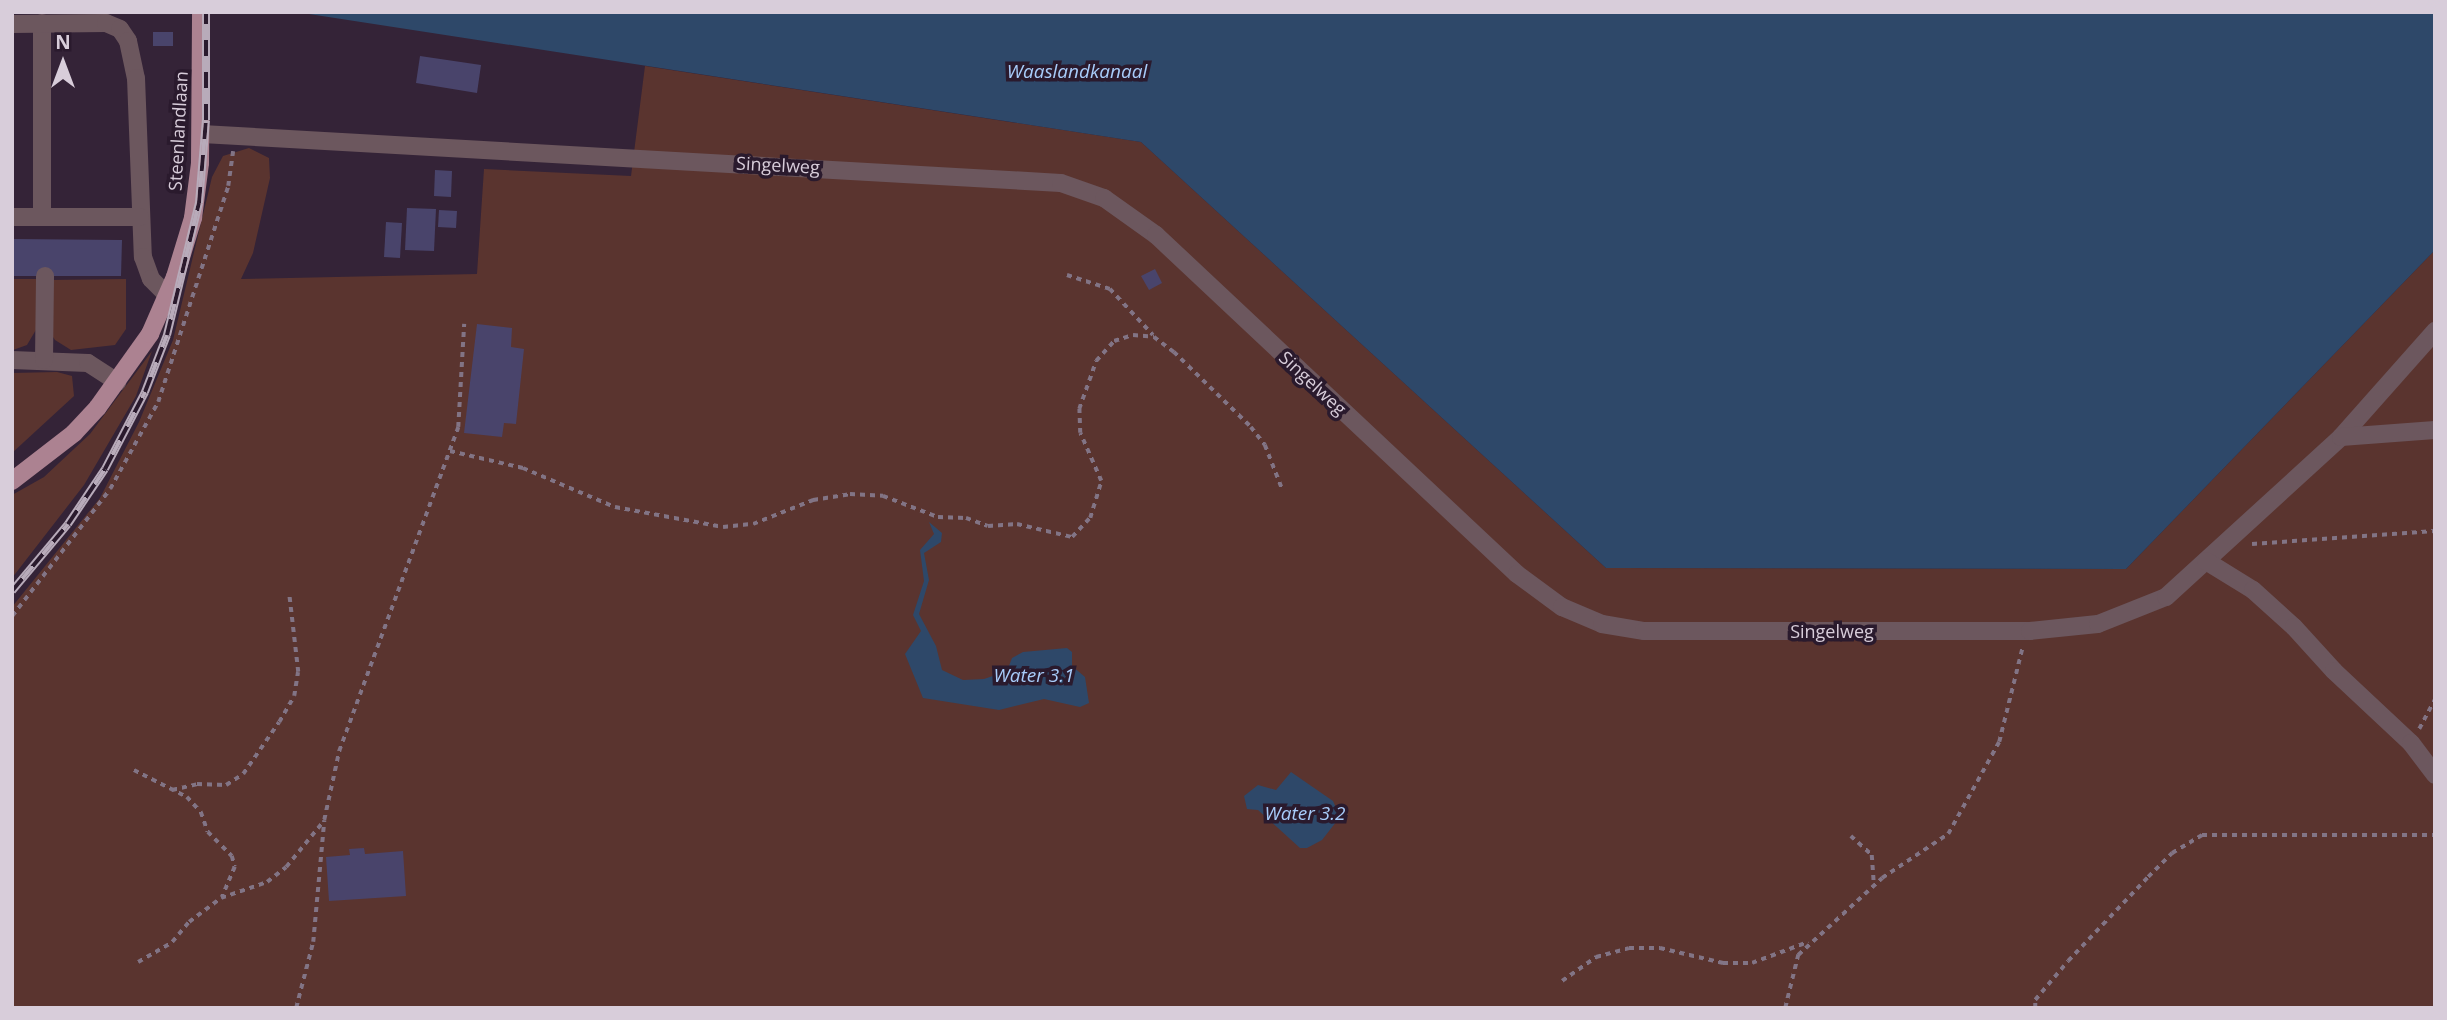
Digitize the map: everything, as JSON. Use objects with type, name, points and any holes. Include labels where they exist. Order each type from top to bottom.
[{"type":"main road","name":"Steenlandlaan","points":[[12,481],[74,433],[117,382],[150,334],[168,296],[192,218],[202,134],[201,12]]},
{"type":"street","points":[[42,23],[42,217]]},
{"type":"street","points":[[12,24],[113,24],[128,41],[136,78],[140,217],[146,270],[168,296]]},
{"type":"street","name":"Singelweg","points":[[202,134],[1061,183],[1104,198],[1156,235],[1517,575],[1562,607],[1602,624],[1644,631],[2021,631],[2098,624],[2166,597],[2341,437],[2435,331]]},
{"type":"street","points":[[12,217],[140,217]]},
{"type":"street","points":[[44,360],[45,276]]},
{"type":"street","points":[[12,360],[88,363],[117,382]]},
{"type":"street","points":[[2341,437],[2435,430]]},
{"type":"street","points":[[2206,561],[2253,590],[2411,743],[2435,775]]},
{"type":"path","points":[[12,617],[66,552],[110,489],[158,402],[228,186],[238,135]]},
{"type":"path","points":[[1067,275],[1111,289],[1154,337],[1251,427],[1265,445],[1283,491]]},
{"type":"path","points":[[296,1008],[313,942],[324,820],[349,718],[458,427],[464,324]]},
{"type":"path","points":[[450,451],[523,468],[615,507],[723,527],[753,524],[813,500],[850,494],[883,496],[938,517],[966,518],[988,526],[1017,524],[1072,537],[1090,518],[1099,499],[1101,481],[1080,433],[1079,409],[1096,361],[1114,341],[1133,335],[1154,337]]},
{"type":"path","points":[[2222,546],[2435,531]]},
{"type":"path","points":[[172,790],[197,784],[226,785],[243,774],[279,722],[294,696],[298,672],[289,594]]},
{"type":"path","points":[[1785,1008],[1798,955],[1874,885],[1948,834],[1999,743],[2022,657],[2021,631]]},
{"type":"path","points":[[2411,743],[2435,699]]},
{"type":"path","points":[[134,770],[172,790],[201,812],[208,832],[232,856],[230,884],[221,898]]},
{"type":"path","points":[[138,962],[172,942],[189,922],[221,898],[267,882],[286,867],[324,820]]},
{"type":"path","points":[[2035,1008],[2035,1000],[2068,961],[2147,877],[2172,853],[2202,835],[2435,835]]},
{"type":"path","points":[[1851,836],[1871,855],[1874,885]]},
{"type":"path","points":[[1562,981],[1596,957],[1629,948],[1660,948],[1723,963],[1752,963],[1812,941]]},
{"type":"shaded area","points":[[645,66],[1141,142],[1606,568],[2126,569],[2435,250],[2435,1008],[12,1008],[12,607],[100,498],[139,422],[173,340],[212,177],[223,156],[249,148],[269,158],[270,178],[253,253],[241,279],[477,274],[484,169],[631,176]]},
{"type":"shaded area","points":[[12,279],[37,279],[37,328],[27,345],[13,350]]},
{"type":"shaded area","points":[[126,279],[126,329],[115,345],[71,350],[55,340],[51,334],[49,280]]},
{"type":"shaded area","points":[[152,351],[136,396],[84,485],[12,578],[12,495],[44,477],[90,434]]},
{"type":"shaded area","points":[[57,372],[72,376],[74,396],[12,453],[12,373]]},
{"type":"water","name":"Waaslandkanaal","points":[[296,12],[2435,12],[2435,250],[2126,569],[1606,568],[1141,142]]},
{"type":"water","name":"Water 3.1","points":[[929,522],[942,533],[941,542],[924,553],[929,580],[919,614],[936,646],[942,670],[963,680],[984,679],[1007,671],[1012,658],[1023,652],[1067,648],[1072,652],[1072,666],[1085,677],[1089,703],[1080,707],[1044,699],[999,710],[923,698],[905,654],[921,631],[913,615],[924,581],[920,550],[934,534]]},
{"type":"water","name":"Water 3.2","points":[[1291,772],[1333,801],[1340,817],[1322,840],[1307,848],[1300,848],[1258,810],[1247,809],[1244,796],[1258,785],[1276,790]]},
{"type":"building","points":[[153,32],[173,32],[173,46],[153,46]]},
{"type":"building","points":[[420,56],[481,65],[477,93],[416,83]]},
{"type":"building","points":[[435,170],[452,171],[451,197],[434,196]]},
{"type":"building","points":[[407,208],[436,209],[434,251],[405,250]]},
{"type":"building","points":[[439,210],[457,211],[456,228],[438,227]]},
{"type":"building","points":[[386,222],[402,223],[400,258],[384,257]]},
{"type":"building","points":[[12,239],[122,240],[121,276],[12,276]]},
{"type":"building","points":[[1155,269],[1162,283],[1149,290],[1141,276]]},
{"type":"building","points":[[477,324],[512,328],[511,347],[524,349],[516,424],[504,423],[502,437],[464,433]]},
{"type":"building","points":[[364,848],[365,854],[403,851],[406,896],[329,901],[326,857],[350,855],[349,849]]},
{"type":"railway","points":[[12,591],[68,524],[105,469],[145,392],[167,335],[199,203],[206,120],[206,12]]}]
